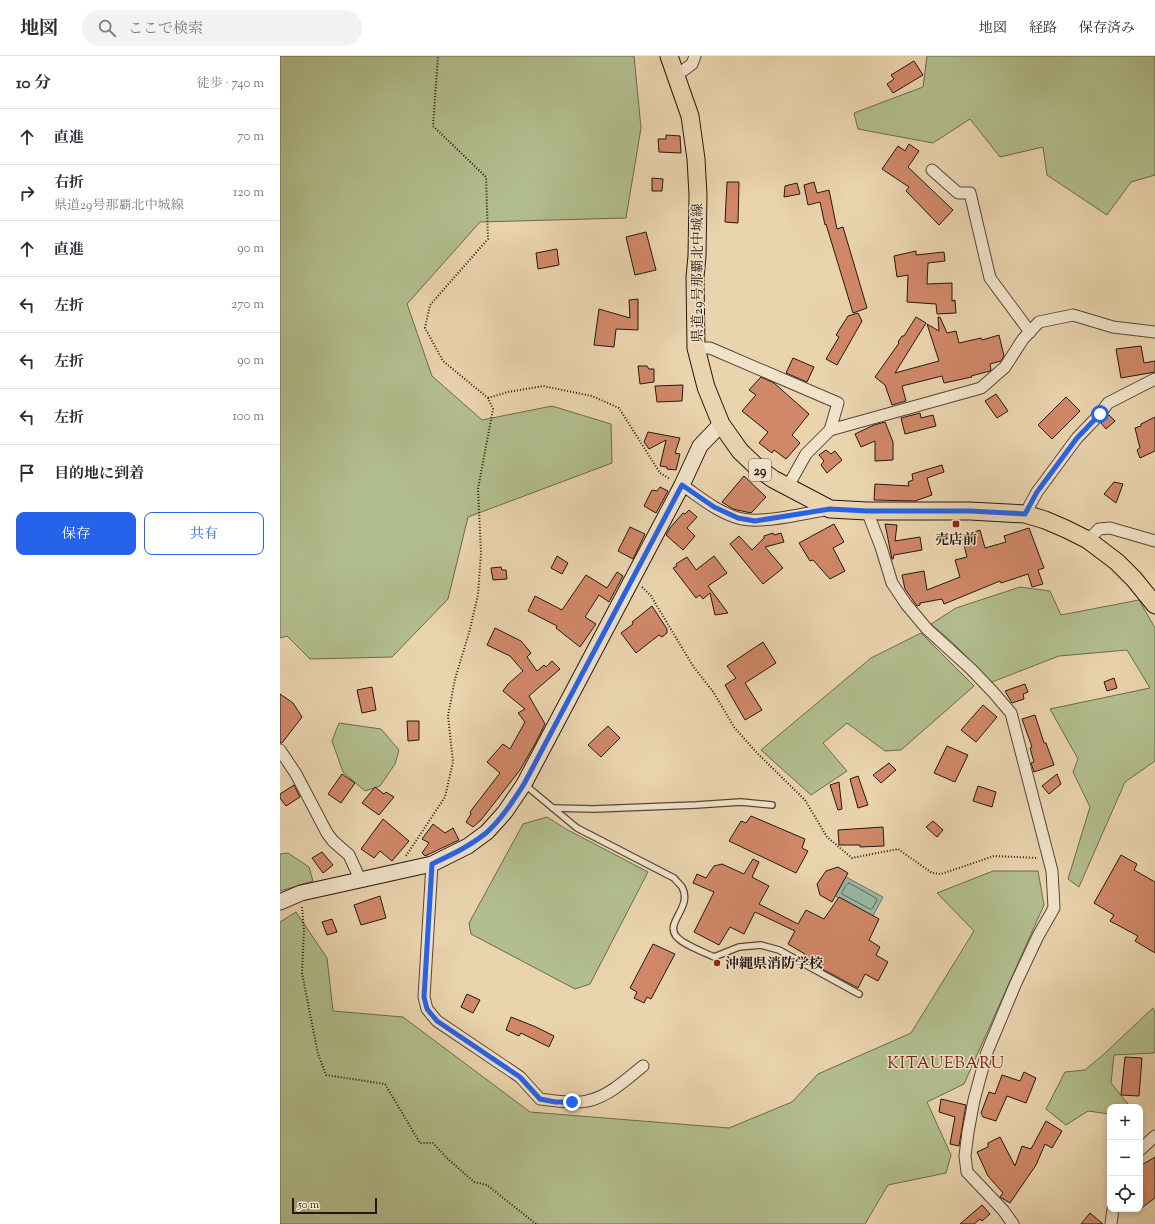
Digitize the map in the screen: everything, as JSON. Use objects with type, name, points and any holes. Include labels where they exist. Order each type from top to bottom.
[{"type":"main road","name":"県道29号那覇北中城線","points":[[669,56],[690,116],[698,179],[697,256],[695,277],[696,348],[706,387],[721,424],[746,458],[759,469],[787,488],[830,509],[867,511],[970,511],[1025,514],[1066,528],[1088,540],[1117,562],[1134,579],[1155,605]]},
{"type":"street","points":[[677,76],[692,64],[695,56]]},
{"type":"street","points":[[932,170],[958,193],[970,193],[990,278],[1030,332]]},
{"type":"street","points":[[830,430],[981,388],[1005,368],[1023,339],[1039,322],[1073,315],[1113,327],[1155,332]]},
{"type":"street","points":[[696,348],[710,348],[838,403],[830,430],[806,454],[787,488]]},
{"type":"street","points":[[1025,514],[1037,492],[1077,438],[1100,414],[1108,403],[1155,379]]},
{"type":"street","points":[[280,902],[301,892],[432,864],[468,846],[487,832],[505,812],[524,784],[632,577],[682,485],[700,446],[721,424]]},
{"type":"street","points":[[682,485],[714,507],[738,518],[749,520],[761,520],[830,509]]},
{"type":"street","points":[[867,511],[892,583],[906,604],[927,630],[971,669],[1011,713],[1052,872],[1054,908],[1038,936],[1015,985],[987,1052],[974,1100],[965,1156],[967,1172],[1003,1210],[1013,1224]]},
{"type":"street","points":[[1088,540],[1098,529],[1110,528],[1155,542]]},
{"type":"street","points":[[280,750],[296,774],[327,833],[349,855],[360,879]]},
{"type":"street","points":[[432,864],[424,997],[427,1009],[437,1021],[520,1077],[540,1099],[555,1102],[587,1102],[603,1095],[643,1066]]},
{"type":"street","points":[[1143,1147],[1155,1136]]},
{"type":"street","points":[[1111,1224],[1113,1212]]},
{"type":"lane","points":[[524,784],[577,828],[674,878],[683,888],[685,904],[673,924],[675,935],[681,941],[714,957],[739,947],[746,946],[761,945],[779,950],[860,994]]},
{"type":"lane","points":[[552,808],[594,809],[741,802],[772,805]]},
{"type":"path","points":[[396,872],[445,797],[453,762],[448,716],[455,679],[469,633],[478,595],[481,553],[478,489],[493,409],[488,398],[443,361],[425,328],[430,305],[488,239],[486,178],[433,126],[438,56]]},
{"type":"path","points":[[488,398],[508,392],[543,386],[592,396],[619,408],[660,474],[682,485]]},
{"type":"path","points":[[632,577],[651,596],[693,666],[714,693],[734,727],[757,753],[805,800],[827,837],[852,858],[898,849],[932,873],[941,874],[994,856],[1049,858]]},
{"type":"path","points":[[301,892],[304,930],[302,973],[318,1054],[326,1075],[385,1084],[420,1143],[434,1143],[447,1158],[474,1182],[487,1185],[536,1224]]},
{"type":"shaded area","points":[[280,56],[634,56],[641,128],[626,218],[480,222],[407,304],[432,376],[482,420],[552,406],[611,424],[612,463],[468,517],[448,599],[392,657],[310,659],[287,636],[280,638]]},
{"type":"shaded area","points":[[927,56],[1155,56],[1155,175],[1131,182],[1107,215],[1047,175],[1043,147],[1000,157],[970,119],[933,143],[858,129],[854,113],[923,87]]},
{"type":"shaded area","points":[[1020,587],[1050,591],[1061,615],[1139,600],[1155,628],[1155,761],[1125,782],[1079,887],[1068,879],[1090,807],[1073,772],[1078,759],[1050,709],[1150,688],[1127,650],[1059,656],[992,682],[951,641],[931,624],[956,608]]},
{"type":"shaded area","points":[[921,633],[974,686],[901,750],[885,751],[847,723],[823,743],[847,771],[811,795],[761,750],[871,658]]},
{"type":"shaded area","points":[[339,723],[381,729],[399,750],[395,764],[380,786],[365,791],[343,772],[332,741]]},
{"type":"shaded area","points":[[547,817],[566,829],[648,872],[590,984],[575,989],[471,934],[469,923],[523,824]]},
{"type":"shaded area","points":[[288,853],[309,867],[313,881],[280,891],[280,854]]},
{"type":"shaded area","points":[[993,871],[1038,871],[1044,905],[964,1084],[927,1102],[951,1155],[946,1173],[888,1185],[865,1224],[280,1224],[280,922],[296,912],[327,958],[333,1011],[403,1017],[530,1112],[729,1128],[792,1102],[818,1074],[911,1033],[974,931],[937,893]]},
{"type":"shaded area","points":[[1153,1008],[1155,1012],[1155,1052],[1114,1055],[1111,1083],[1128,1104],[1107,1104],[1107,1114],[1088,1111],[1066,1125],[1046,1109],[1065,1072],[1085,1070]]},
{"type":"water","points":[[846,877],[883,897],[873,916],[835,896]]},
{"type":"building","points":[[914,61],[923,75],[893,93],[887,84],[894,79],[891,75]]},
{"type":"building","points":[[666,135],[680,136],[681,153],[659,152],[658,139],[666,139]]},
{"type":"building","points":[[909,144],[919,151],[908,167],[953,210],[939,225],[906,191],[909,187],[882,169],[898,146],[905,151]]},
{"type":"building","points":[[652,178],[663,179],[662,191],[652,191]]},
{"type":"building","points":[[727,182],[739,182],[738,223],[725,222]]},
{"type":"building","points":[[814,182],[817,193],[829,190],[837,229],[843,227],[867,308],[853,313],[826,224],[825,225],[820,202],[808,205],[804,185]]},
{"type":"building","points":[[797,183],[800,194],[784,197],[785,186]]},
{"type":"building","points":[[646,232],[656,270],[635,275],[626,237]]},
{"type":"building","points":[[557,249],[559,265],[538,269],[536,253]]},
{"type":"building","points":[[916,251],[916,255],[944,252],[945,261],[928,263],[927,284],[952,283],[952,301],[955,300],[956,313],[937,314],[936,304],[907,302],[908,275],[897,277],[894,256]]},
{"type":"building","points":[[638,299],[638,330],[616,329],[614,347],[594,345],[599,309],[630,318],[629,300]]},
{"type":"building","points":[[858,313],[862,321],[837,365],[826,359],[839,337],[836,335],[848,316]]},
{"type":"building","points":[[916,317],[926,323],[895,373],[939,361],[927,324],[939,331],[938,317],[940,317],[947,333],[956,331],[959,343],[981,338],[982,340],[999,335],[1004,356],[1001,361],[990,364],[990,371],[971,376],[972,377],[944,383],[942,376],[902,386],[906,401],[892,405],[885,385],[875,377]]},
{"type":"building","points":[[1141,346],[1144,363],[1155,361],[1155,372],[1121,378],[1116,349]]},
{"type":"building","points":[[793,358],[814,367],[807,382],[786,373]]},
{"type":"building","points":[[638,366],[647,366],[649,369],[654,369],[654,382],[640,384]]},
{"type":"building","points":[[761,377],[774,383],[809,414],[792,435],[800,443],[786,459],[774,450],[772,453],[759,443],[768,432],[742,411],[756,395],[749,390]]},
{"type":"building","points":[[683,385],[682,401],[657,402],[655,386]]},
{"type":"building","points":[[996,394],[1008,411],[997,418],[985,401]]},
{"type":"building","points":[[1066,397],[1080,411],[1052,439],[1038,425]]},
{"type":"building","points":[[920,413],[921,418],[933,415],[936,426],[905,434],[901,418]]},
{"type":"building","points":[[1109,415],[1115,421],[1106,429],[1101,423]]},
{"type":"building","points":[[1155,417],[1155,451],[1140,458],[1137,450],[1140,448],[1135,428]]},
{"type":"building","points":[[885,422],[893,442],[893,460],[875,461],[875,441],[861,447],[855,434],[874,425]]},
{"type":"building","points":[[648,432],[680,438],[675,453],[680,454],[676,470],[667,469],[667,467],[660,466],[666,440],[649,449],[644,442]]},
{"type":"building","points":[[826,450],[831,454],[835,451],[842,460],[827,473],[821,465],[824,461],[819,455]]},
{"type":"building","points":[[942,465],[944,472],[927,478],[932,495],[915,501],[874,500],[875,484],[909,486],[908,482],[913,480],[912,474]]},
{"type":"building","points":[[744,476],[766,497],[751,513],[733,509],[722,502]]},
{"type":"building","points":[[1114,482],[1123,484],[1116,503],[1104,494]]},
{"type":"building","points":[[660,487],[668,491],[656,513],[644,506],[652,490],[657,491]]},
{"type":"building","points":[[689,510],[697,517],[687,528],[695,536],[683,550],[666,535],[683,513],[685,514]]},
{"type":"building","points":[[834,524],[844,542],[833,548],[845,571],[830,579],[813,560],[810,561],[799,543]]},
{"type":"building","points":[[885,524],[897,525],[895,541],[920,537],[922,550],[894,555],[892,559]]},
{"type":"building","points":[[630,527],[645,534],[633,559],[618,551]]},
{"type":"building","points":[[1029,528],[1044,568],[1038,570],[1043,584],[1032,587],[1028,574],[1001,583],[1000,581],[944,604],[942,599],[920,603],[920,605],[917,606],[905,589],[902,575],[924,571],[927,590],[960,577],[955,560],[967,557],[962,536],[980,530],[985,548],[1006,542],[1004,536]]},
{"type":"building","points":[[773,533],[774,535],[781,533],[784,542],[765,547],[783,568],[763,584],[730,544],[739,536],[752,550],[764,538],[764,536]]},
{"type":"building","points":[[557,556],[568,563],[562,574],[551,568]]},
{"type":"building","points":[[714,556],[727,573],[708,586],[728,613],[715,615],[710,593],[703,599],[700,595],[696,598],[673,568],[677,566],[676,564],[687,557],[696,570]]},
{"type":"building","points":[[501,567],[502,570],[506,570],[507,579],[493,580],[491,568]]},
{"type":"building","points":[[617,572],[623,576],[609,602],[599,595],[585,617],[596,624],[580,647],[556,628],[557,626],[528,611],[535,596],[562,610],[586,575],[607,588]]},
{"type":"building","points":[[652,606],[667,629],[667,633],[662,637],[659,635],[636,653],[621,633]]},
{"type":"building","points":[[495,628],[521,641],[531,653],[527,657],[537,671],[544,665],[546,667],[552,661],[560,669],[529,696],[545,724],[535,744],[520,770],[481,820],[473,827],[466,822],[471,814],[470,812],[500,773],[487,762],[503,744],[510,749],[525,722],[518,713],[525,709],[503,691],[508,684],[523,671],[510,656],[487,645]]},
{"type":"building","points":[[763,642],[776,663],[745,683],[762,710],[745,720],[725,685],[736,678],[727,666]]},
{"type":"building","points":[[1114,678],[1117,688],[1107,691],[1104,682]]},
{"type":"building","points":[[1025,684],[1028,692],[1023,694],[1024,699],[1012,703],[1005,691]]},
{"type":"building","points":[[372,687],[376,710],[362,713],[357,690]]},
{"type":"building","points":[[280,694],[293,703],[302,717],[282,743],[280,743]]},
{"type":"building","points":[[983,705],[997,717],[976,742],[961,730]]},
{"type":"building","points":[[1035,715],[1044,743],[1046,743],[1054,765],[1034,772],[1031,763],[1034,762],[1030,748],[1032,747],[1022,719]]},
{"type":"building","points":[[407,721],[419,721],[419,740],[408,741]]},
{"type":"building","points":[[608,726],[620,738],[601,757],[588,745]]},
{"type":"building","points":[[947,746],[968,755],[955,782],[934,773]]},
{"type":"building","points":[[889,763],[896,770],[881,783],[873,775]]},
{"type":"building","points":[[342,774],[355,783],[341,803],[328,794]]},
{"type":"building","points":[[1057,774],[1061,784],[1049,794],[1042,786]]},
{"type":"building","points":[[858,776],[868,805],[858,808],[850,779]]},
{"type":"building","points":[[839,782],[842,809],[838,810],[830,785]]},
{"type":"building","points":[[294,785],[300,797],[286,806],[280,798],[280,794]]},
{"type":"building","points":[[978,786],[996,792],[992,807],[973,801]]},
{"type":"building","points":[[375,787],[384,794],[386,792],[394,797],[379,815],[362,803]]},
{"type":"building","points":[[751,816],[805,839],[802,848],[808,851],[796,873],[729,841],[741,821],[746,823]]},
{"type":"building","points":[[383,819],[409,841],[392,861],[380,851],[374,858],[361,849]]},
{"type":"building","points":[[933,821],[943,830],[937,837],[926,827]]},
{"type":"building","points":[[433,824],[445,833],[453,828],[459,840],[425,856],[422,853],[429,843],[422,839]]},
{"type":"building","points":[[883,827],[884,846],[860,847],[860,845],[839,845],[838,830]]},
{"type":"building","points":[[322,852],[333,865],[323,873],[312,858]]},
{"type":"building","points":[[1121,855],[1137,864],[1134,870],[1155,882],[1155,953],[1135,941],[1138,936],[1110,921],[1114,915],[1094,903]]},
{"type":"building","points":[[753,859],[759,862],[752,877],[769,886],[759,904],[798,924],[806,910],[824,919],[839,897],[879,919],[869,940],[880,947],[876,955],[888,962],[878,981],[865,974],[858,988],[803,959],[805,954],[788,944],[795,931],[755,912],[744,934],[730,927],[719,945],[694,932],[714,892],[693,883],[697,874],[706,878],[714,866],[722,864],[744,874]]},
{"type":"building","points":[[838,867],[848,873],[832,902],[820,895],[817,884],[826,871]]},
{"type":"building","points":[[380,896],[386,918],[361,925],[354,905]]},
{"type":"building","points":[[332,919],[337,932],[327,935],[322,922]]},
{"type":"building","points":[[653,944],[675,954],[651,999],[647,997],[644,1003],[634,998],[637,992],[630,988]]},
{"type":"building","points":[[467,994],[480,1000],[473,1013],[461,1007]]},
{"type":"building","points":[[511,1017],[554,1036],[549,1047],[521,1033],[519,1036],[506,1030]]},
{"type":"building","points":[[1125,1057],[1142,1058],[1139,1096],[1121,1095]]},
{"type":"building","points":[[1024,1072],[1036,1078],[1026,1103],[1007,1096],[996,1121],[983,1117],[981,1113],[989,1092],[995,1094],[1002,1075],[1020,1081]]},
{"type":"building","points":[[941,1099],[966,1105],[959,1146],[950,1144],[955,1117],[939,1112]]},
{"type":"building","points":[[1046,1121],[1062,1131],[1052,1148],[1045,1144],[1036,1165],[1010,1203],[1000,1197],[1003,1193],[988,1176],[977,1152],[988,1147],[988,1143],[1000,1137],[1015,1166],[1022,1146],[1031,1149]]},
{"type":"building","points":[[1155,1157],[1155,1198],[1143,1207],[1143,1176],[1143,1164]]},
{"type":"building","points":[[982,1205],[990,1214],[982,1221],[980,1219],[974,1224],[960,1224]]},
{"type":"building","points":[[1090,1213],[1103,1224],[1081,1224]]},
{"type":"place","name":"売店前","points":[[956,524]]},
{"type":"place","name":"沖縄県消防学校","points":[[717,963]]},
{"type":"district","name":"KITAUEBARU","points":[[946,1062]]},
{"type":"route","points":[[572,1102],[555,1102],[540,1099],[520,1077],[457,1036],[437,1021],[427,1009],[424,997],[432,864],[468,846],[487,832],[505,812],[524,784],[682,485],[714,507],[738,518],[755,521],[830,509],[852,511],[917,512],[970,511],[1025,514],[1037,492],[1077,438],[1100,414]]}]
